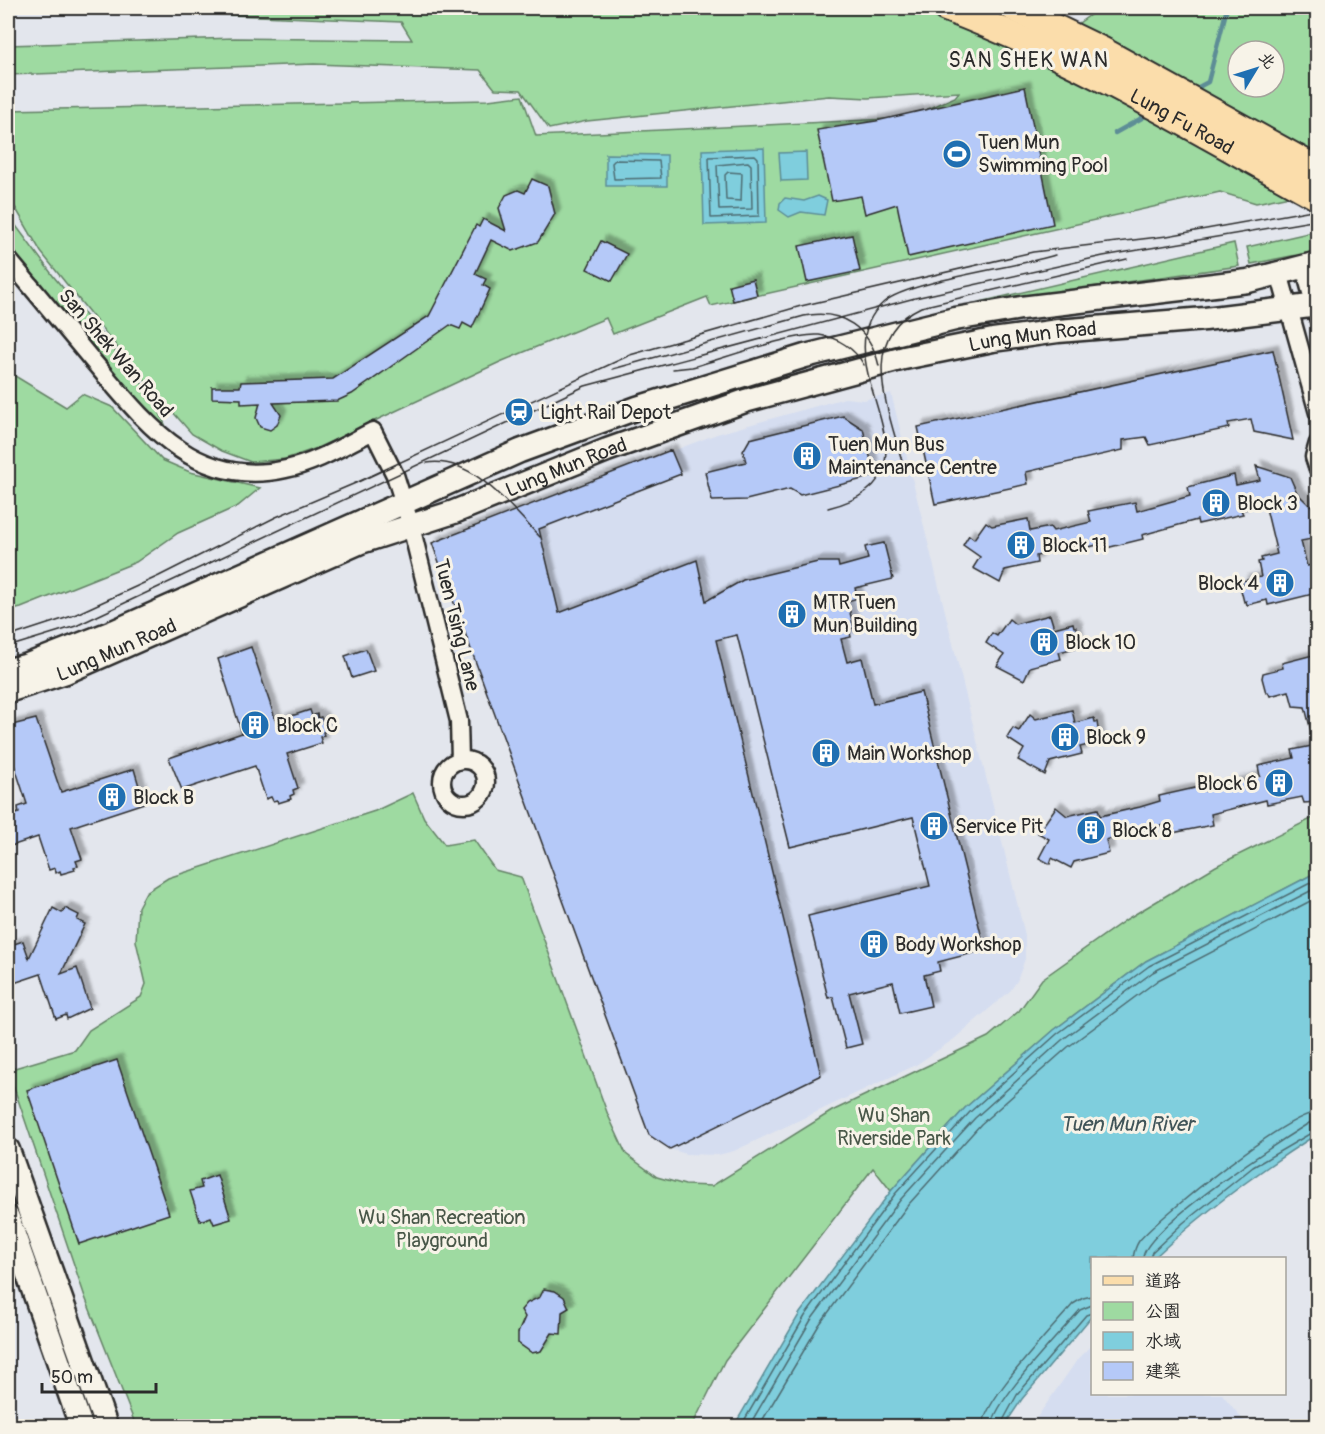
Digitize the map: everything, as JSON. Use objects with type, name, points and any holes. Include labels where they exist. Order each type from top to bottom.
[{"type":"main road","name":"Lung Fu Road","points":[[946,8],[1003,29],[1052,52],[1317,197]]},
{"type":"main road","name":"Lung Fu Road","points":[[1014,8],[1101,50],[1317,170]]},
{"type":"main road","name":"Lung Mun Road","points":[[8,670],[25,666],[115,631],[520,451],[615,415],[805,356],[879,336],[1021,308],[1225,284],[1310,265]]},
{"type":"main road","name":"Lung Mun Road","points":[[8,691],[66,672],[361,542],[487,500],[607,450],[699,416],[792,388],[904,358],[993,340],[1058,331],[1205,319],[1289,309],[1316,310]]},
{"type":"main road","points":[[8,1150],[106,1426]]},
{"type":"main road","points":[[8,1218],[81,1426]]},
{"type":"street","name":"San Shek Wan Road","points":[[8,259],[144,422],[160,437],[198,460],[240,471],[284,470],[304,464],[373,431]]},
{"type":"street","name":"Lung Mun Road","points":[[1310,265],[1316,310]]},
{"type":"street","points":[[1279,273],[1317,413]]},
{"type":"street","name":"Tuen Tsing Lane","points":[[373,431],[396,475],[411,526],[459,721],[460,760]]},
{"type":"street","points":[[1317,443],[1314,458],[1317,469]]},
{"type":"shaded area","points":[[891,393],[1025,935],[1025,959],[1017,981],[1010,991],[954,1039],[916,1065],[734,1151],[718,1155],[686,1154],[670,1149],[649,1135],[432,543],[717,434],[845,398],[864,400]]},
{"type":"shaded area","points":[[1091,1345],[1091,1395],[1223,1395],[1248,1426],[1031,1426],[1075,1363]]},
{"type":"green space","points":[[66,8],[931,8],[1030,50],[1034,55],[1100,8],[1317,8],[1317,175],[1299,194],[1256,203],[1220,192],[711,306],[707,297],[613,334],[606,318],[500,362],[317,448],[285,459],[251,462],[222,451],[192,434],[129,362],[41,252],[8,195],[8,110],[488,100],[522,96],[536,136],[908,118],[955,97],[959,92],[868,98],[829,96],[587,121],[549,129],[521,90],[495,89],[480,70],[314,64],[8,75],[8,45],[235,38],[412,40],[401,22]]},
{"type":"green space","points":[[8,215],[54,277],[153,397],[167,429],[136,397],[8,246]]},
{"type":"green space","points":[[1317,231],[1317,251],[1251,264],[1247,247]]},
{"type":"green space","points":[[1234,243],[1239,266],[1049,293],[915,317]]},
{"type":"green space","points":[[8,351],[10,373],[66,407],[82,394],[112,407],[162,460],[190,472],[260,488],[238,506],[178,533],[136,562],[21,608],[8,611]]},
{"type":"green space","name":"Wu Shan Recreation Playground","points":[[413,793],[424,818],[445,845],[474,840],[495,870],[521,877],[608,1115],[626,1154],[657,1177],[685,1185],[712,1186],[832,1111],[988,1037],[1019,1011],[1042,979],[1127,919],[1216,866],[1317,816],[1317,872],[1146,961],[1054,1030],[965,1108],[891,1191],[873,1168],[725,1360],[692,1426],[136,1426],[85,1297],[8,1070],[75,1050],[89,1030],[141,997],[146,984],[136,941],[138,907],[146,892],[168,878],[375,811]]},
{"type":"water","points":[[764,148],[766,223],[704,225],[702,150]]},
{"type":"water","points":[[806,152],[807,180],[781,181],[779,153]]},
{"type":"water","points":[[606,154],[667,155],[667,186],[606,186]]},
{"type":"water","points":[[818,196],[827,200],[824,215],[801,212],[789,217],[779,210],[780,203],[785,198],[804,201]]},
{"type":"water","name":"Tuen Mun River","points":[[1317,872],[1317,1134],[1232,1192],[1155,1257],[1091,1257],[1091,1317],[1022,1399],[1004,1426],[734,1426],[800,1313],[891,1191],[965,1108],[1054,1030],[1146,961]]},
{"type":"building","points":[[1025,87],[1053,224],[908,257],[897,204],[865,214],[861,196],[832,201],[817,130],[876,121]]},
{"type":"building","points":[[532,179],[548,186],[555,214],[538,242],[513,251],[491,240],[475,274],[486,279],[483,285],[490,289],[472,328],[463,323],[460,329],[450,325],[352,394],[337,401],[273,403],[281,415],[277,425],[270,430],[260,427],[256,418],[260,403],[241,404],[241,399],[212,398],[212,387],[240,387],[241,382],[333,379],[429,316],[476,225],[479,227],[483,219],[506,231],[499,208],[506,195],[518,190],[525,193]]},
{"type":"building","points":[[852,235],[860,271],[807,282],[799,246]]},
{"type":"building","points":[[601,241],[627,254],[612,281],[587,269]]},
{"type":"building","points":[[753,279],[757,295],[733,301],[729,285]]},
{"type":"building","points":[[1273,350],[1293,440],[1254,432],[1251,419],[1228,423],[1229,428],[1150,445],[1146,437],[1123,440],[1123,450],[1026,472],[1028,484],[935,504],[918,427]]},
{"type":"building","name":"Tuen Mun Bus Maintenance Centre","points":[[843,416],[863,429],[875,476],[800,495],[790,489],[746,500],[712,501],[705,472],[746,462],[743,451],[750,439]]},
{"type":"building","points":[[671,450],[681,474],[539,529],[559,613],[697,560],[706,601],[743,580],[818,562],[838,562],[839,567],[868,559],[865,547],[884,543],[893,579],[855,588],[858,598],[847,601],[854,628],[849,629],[851,637],[841,639],[847,662],[862,658],[873,704],[921,692],[985,950],[938,962],[940,971],[924,975],[931,1006],[900,1013],[893,982],[849,993],[862,1044],[846,1048],[833,997],[828,998],[808,916],[930,886],[913,817],[790,847],[737,635],[716,640],[821,1075],[670,1149],[649,1135],[432,543]]},
{"type":"building","points":[[1256,466],[1290,477],[1297,493],[1317,509],[1317,538],[1301,541],[1307,566],[1317,564],[1317,587],[1312,588],[1313,594],[1268,605],[1267,600],[1247,605],[1246,601],[1244,602],[1240,586],[1243,586],[1242,581],[1261,577],[1258,562],[1262,561],[1261,558],[1277,554],[1265,504],[1241,510],[1243,514],[1198,524],[1197,520],[1142,535],[1143,539],[1098,550],[1097,545],[1077,550],[1076,546],[1036,556],[1037,563],[1005,570],[1000,583],[973,568],[980,557],[963,545],[969,535],[974,539],[986,522],[992,526],[1028,519],[1030,531],[1050,527],[1053,531],[1091,522],[1088,511],[1135,502],[1137,511],[1190,496],[1188,487],[1234,475],[1236,485],[1260,480]]},
{"type":"building","name":"Block 10","points":[[1050,615],[1054,628],[1073,623],[1076,627],[1079,647],[1059,652],[1061,659],[1030,667],[1024,680],[997,666],[1004,655],[986,643],[992,633],[997,636],[1009,619],[1015,624]]},
{"type":"building","name":"Block C","points":[[251,647],[276,721],[310,710],[312,716],[317,714],[318,718],[321,717],[326,731],[323,732],[324,736],[320,737],[322,743],[287,754],[298,788],[293,790],[294,794],[290,796],[291,799],[278,803],[271,797],[266,799],[255,766],[182,790],[169,758],[242,733],[218,659]]},
{"type":"building","points":[[366,649],[374,671],[352,678],[345,656]]},
{"type":"building","points":[[1317,654],[1317,683],[1314,684],[1317,695],[1317,739],[1313,739],[1305,707],[1293,706],[1289,691],[1270,696],[1268,692],[1266,693],[1262,678],[1263,673],[1283,668],[1282,663]]},
{"type":"building","name":"Block 9","points":[[1072,710],[1075,723],[1094,718],[1097,722],[1100,742],[1080,747],[1082,754],[1050,762],[1045,775],[1018,760],[1024,749],[1007,738],[1013,728],[1019,731],[1030,714],[1036,719]]},
{"type":"building","name":"Block B","points":[[36,719],[61,792],[134,769],[144,803],[71,827],[82,859],[76,861],[78,866],[74,867],[75,870],[61,874],[60,871],[56,873],[55,868],[49,870],[38,837],[8,847],[8,816],[19,813],[18,807],[27,804],[8,746],[10,746],[8,726]]},
{"type":"building","points":[[1317,745],[1317,802],[1304,803],[1302,797],[1267,804],[1266,800],[1211,814],[1213,825],[1167,834],[1165,825],[1125,834],[1106,840],[1109,853],[1074,862],[1071,868],[1052,858],[1050,864],[1039,858],[1049,839],[1038,833],[1056,807],[1067,816],[1098,809],[1100,816],[1140,807],[1160,801],[1159,796],[1204,786],[1205,791],[1260,776],[1258,766],[1294,758],[1292,750]]},
{"type":"building","points":[[53,908],[62,913],[65,908],[79,915],[77,920],[85,924],[61,974],[77,968],[90,1008],[67,1019],[66,1015],[56,1019],[41,974],[8,985],[8,946],[23,941],[29,958]]},
{"type":"building","points":[[117,1060],[169,1214],[79,1244],[27,1090]]},
{"type":"building","points":[[217,1175],[231,1219],[214,1224],[211,1217],[200,1221],[190,1191],[202,1188],[200,1181]]},
{"type":"building","points":[[544,1289],[555,1291],[564,1297],[569,1308],[562,1312],[561,1334],[552,1333],[541,1351],[532,1353],[518,1343],[518,1333],[525,1317],[521,1310],[527,1303],[540,1297]]},
{"type":"waterway","points":[[1193,90],[1208,82],[1227,8]]},
{"type":"waterway","points":[[1115,133],[1149,114]]},
{"type":"tram line","points":[[8,637],[72,616],[159,576],[276,517],[358,482],[630,355],[801,306],[1033,252],[1167,236],[1318,209]]},
{"type":"tram line","points":[[8,647],[76,626],[585,386],[915,298],[1103,256],[1318,220]]},
{"type":"tram line","points":[[828,508],[865,492],[883,470],[886,444],[865,355],[867,327],[884,302],[916,287],[1055,255]]},
{"type":"tram line","points":[[904,469],[882,379],[883,358],[888,338],[900,321],[921,307],[1127,259]]},
{"type":"tram line","points":[[613,369],[818,314],[842,319],[862,332],[869,341],[879,366]]},
{"type":"tram line","points":[[673,369],[692,367],[757,347],[807,335],[833,338],[856,354],[864,365]]},
{"type":"tram line","points":[[427,463],[444,463],[460,467],[475,475],[490,486],[540,537]]},
{"type":"place","name":"Tuen Mun Swimming Pool","points":[[957,154]]},
{"type":"place","name":"Light Rail Depot","points":[[519,412]]},
{"type":"place","name":"Tuen Mun Bus Maintenance Centre","points":[[807,456]]},
{"type":"place","name":"Block 3","points":[[1216,503]]},
{"type":"place","name":"Block 11","points":[[1021,545]]},
{"type":"place","name":"Block 4","points":[[1280,583]]},
{"type":"place","name":"MTR Tuen Mun Building","points":[[792,614]]},
{"type":"place","name":"Block 10","points":[[1044,642]]},
{"type":"place","name":"Block C","points":[[255,725]]},
{"type":"place","name":"Block 9","points":[[1065,737]]},
{"type":"place","name":"Main Workshop","points":[[826,753]]},
{"type":"place","name":"Block 6","points":[[1279,783]]},
{"type":"place","name":"Block B","points":[[112,797]]},
{"type":"place","name":"Service Pit","points":[[934,826]]},
{"type":"place","name":"Block 8","points":[[1091,830]]},
{"type":"place","name":"Body Workshop","points":[[874,944]]},
{"type":"district","name":"SAN SHEK WAN","points":[[1029,60]]},
{"type":"park label","name":"Wu Shan Riverside Park","points":[[894,1126]]}]
